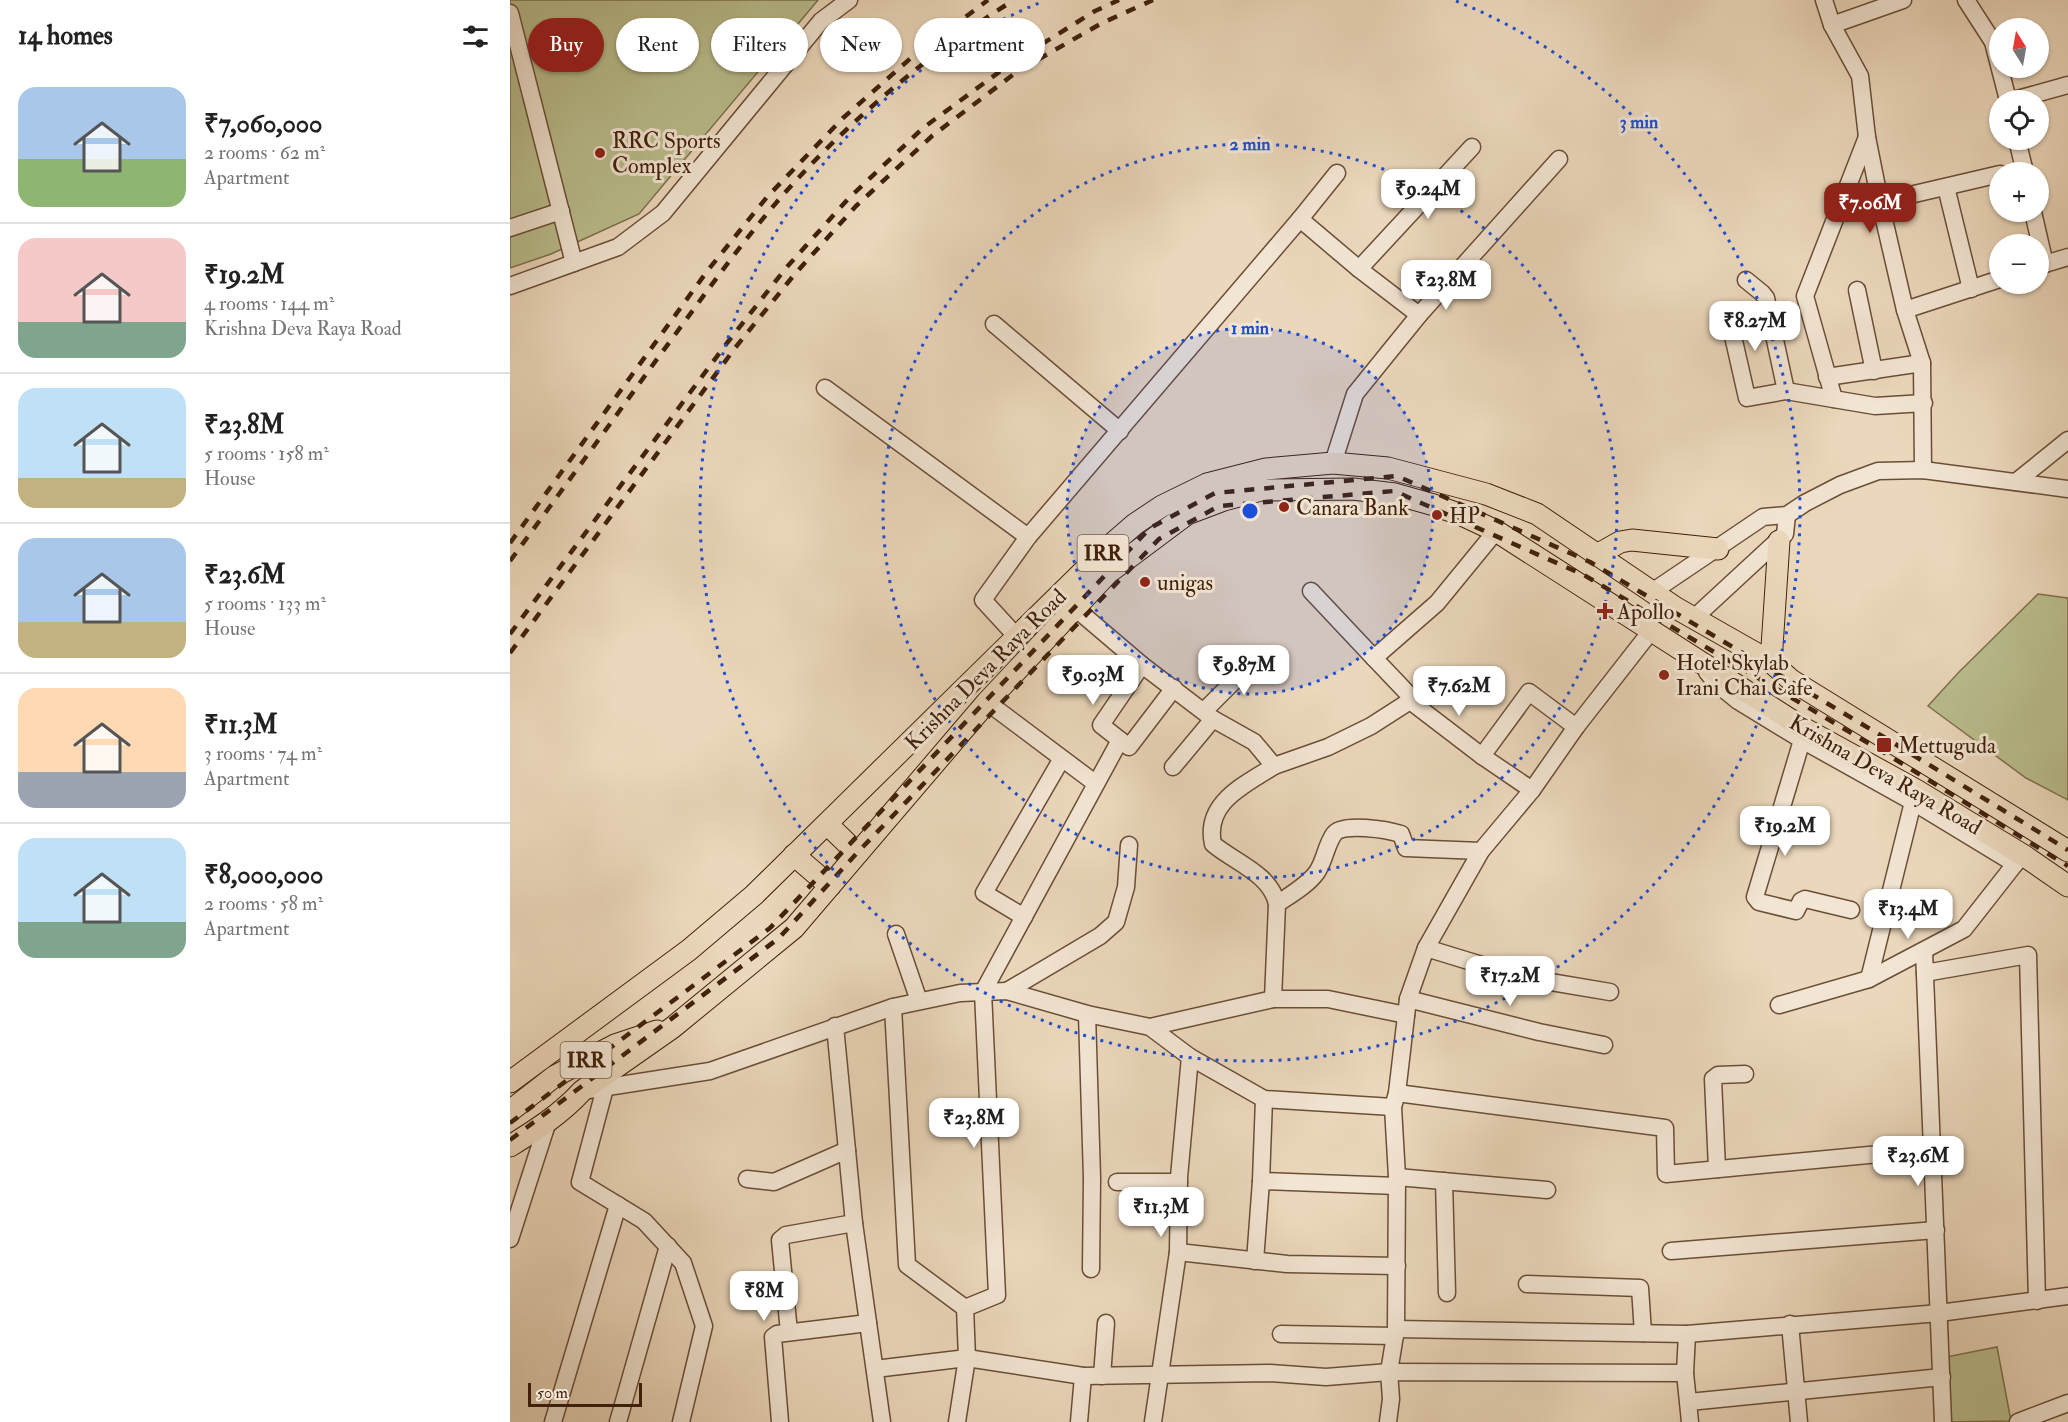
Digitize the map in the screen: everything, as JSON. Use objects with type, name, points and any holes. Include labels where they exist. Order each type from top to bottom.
[{"type":"main road","name":"Krishna Deva Raya Road","points":[[510,1082],[689,950],[754,895],[1105,550],[1135,524],[1162,506],[1207,484],[1256,472],[1333,463],[1388,468],[1486,494],[1537,514],[1652,592],[1771,662],[1791,680],[2068,851]]},
{"type":"main road","name":"Krishna Deva Raya Road","points":[[510,1146],[548,1121],[582,1091],[672,1028],[794,928],[987,702],[1108,573],[1187,514],[1224,500],[1261,490],[1353,489],[1395,494],[1444,508],[1496,531],[1805,729],[1908,785],[2019,859],[2068,886]]},
{"type":"main road","points":[[1597,555],[1620,542],[1632,540],[1718,549]]},
{"type":"main road","points":[[1771,662],[1779,541]]},
{"type":"main road","points":[[827,824],[858,853]]},
{"type":"main road","points":[[794,855],[830,886]]},
{"type":"main road","name":"Krishna Deva Raya Road","points":[[510,1111],[555,1076],[615,1045],[645,1034],[672,1028]]},
{"type":"street","points":[[510,286],[618,247],[663,213],[821,21],[849,0]]},
{"type":"street","points":[[1824,0],[1832,25],[1860,76],[1867,137],[1880,202],[1905,310],[1922,363],[1923,470]]},
{"type":"street","points":[[1832,25],[1903,0]]},
{"type":"street","points":[[1966,0],[1993,42],[2005,90]]},
{"type":"street","points":[[510,13],[574,263]]},
{"type":"street","points":[[2049,90],[2068,85]]},
{"type":"street","points":[[1834,399],[1805,296],[1867,137]]},
{"type":"street","points":[[1359,269],[1472,147]]},
{"type":"street","points":[[1333,463],[1355,394],[1419,315],[1558,159]]},
{"type":"street","points":[[1017,637],[983,600],[1028,537],[1337,173]]},
{"type":"street","points":[[1880,202],[1989,177]]},
{"type":"street","points":[[1946,187],[1971,289]]},
{"type":"street","points":[[510,228],[561,211]]},
{"type":"street","points":[[1300,219],[1359,269],[1419,315]]},
{"type":"street","points":[[2049,263],[2068,257]]},
{"type":"street","points":[[1746,280],[1766,298],[1786,391]]},
{"type":"street","points":[[1905,310],[1989,283]]},
{"type":"street","points":[[1857,290],[1874,371]]},
{"type":"street","points":[[1728,314],[1747,398],[1786,391],[1875,406],[1924,403]]},
{"type":"street","points":[[994,324],[1120,431]]},
{"type":"street","points":[[1827,377],[1922,363]]},
{"type":"street","points":[[825,388],[1028,537]]},
{"type":"street","points":[[2016,482],[2068,440]]},
{"type":"street","points":[[1652,592],[1763,517],[1787,515],[1840,485],[1878,471],[1923,470],[2068,489]]},
{"type":"street","points":[[1694,618],[1779,541],[1785,534],[1787,515]]},
{"type":"street","points":[[1374,658],[1437,603],[1496,531]]},
{"type":"street","points":[[1311,591],[1413,699],[1414,704],[1482,756],[1532,790]]},
{"type":"street","points":[[1075,608],[1142,665],[1209,715],[1254,742],[1274,766]]},
{"type":"street","points":[[1388,1422],[1391,1399],[1389,1372],[1396,1333],[1395,1100],[1407,1007],[1426,948],[1481,851],[1532,790],[1576,727],[1651,631]]},
{"type":"street","points":[[1173,767],[1209,715],[1258,657]]},
{"type":"street","points":[[1700,662],[1716,683],[1738,701],[1802,740],[2019,859],[1964,929],[1869,979],[1779,1005]]},
{"type":"street","points":[[1142,665],[1101,725],[1129,747],[1174,688]]},
{"type":"street","points":[[1482,756],[1529,692],[1576,727]]},
{"type":"street","points":[[1273,999],[1277,904],[1275,893],[1238,861],[1223,853],[1213,844],[1211,834],[1213,821],[1219,806],[1227,797],[1274,766],[1328,747],[1371,726],[1413,699]]},
{"type":"street","points":[[987,702],[1061,760],[1095,783]]},
{"type":"street","points":[[965,1308],[997,1295],[983,992],[1120,740]]},
{"type":"street","points":[[1802,740],[1755,897],[1759,902],[1796,911],[1806,899],[1851,910]]},
{"type":"street","points":[[1024,917],[984,893],[1061,760]]},
{"type":"street","points":[[1869,979],[1913,802]]},
{"type":"street","points":[[1277,904],[1315,875],[1334,834],[1340,828],[1350,827],[1401,834],[1406,848],[1481,851]]},
{"type":"street","points":[[1007,991],[1100,936],[1116,922],[1126,887],[1129,844]]},
{"type":"street","points":[[896,934],[919,1001]]},
{"type":"street","points":[[1426,948],[1521,977],[1610,992]]},
{"type":"street","points":[[1924,951],[1934,1149],[1943,1422]]},
{"type":"street","points":[[1925,974],[2028,955],[2037,1301]]},
{"type":"street","points":[[582,1091],[710,1071],[893,1007],[960,993],[1007,991],[1087,1014],[1150,1027],[1273,999],[1329,999],[1407,1007],[1604,1045]]},
{"type":"street","points":[[893,1007],[907,1265],[965,1308]]},
{"type":"street","points":[[1087,1014],[1092,1178],[1091,1269]]},
{"type":"street","points":[[836,1026],[854,1223],[875,1369],[879,1422]]},
{"type":"street","points":[[1150,1027],[1190,1057],[1264,1099],[1395,1100],[1665,1128],[1666,1174],[1934,1149]]},
{"type":"street","points":[[1153,1422],[1175,1245],[1175,1182],[1190,1057]]},
{"type":"street","points":[[1717,1169],[1713,1079],[1718,1076],[1745,1074]]},
{"type":"street","points":[[605,1088],[580,1182],[644,1221],[683,1263],[704,1326],[681,1422]]},
{"type":"street","points":[[1255,1261],[1264,1099]]},
{"type":"street","points":[[510,1239],[548,1121]]},
{"type":"street","points":[[747,1179],[774,1182],[847,1150]]},
{"type":"street","points":[[1261,1181],[1444,1181],[1547,1190]]},
{"type":"street","points":[[1444,1181],[1447,1293]]},
{"type":"street","points":[[1117,1182],[1175,1182]]},
{"type":"street","points":[[553,1422],[618,1205]]},
{"type":"street","points":[[789,1332],[780,1240],[786,1235],[854,1223]]},
{"type":"street","points":[[1671,1251],[1936,1230]]},
{"type":"street","points":[[1175,1245],[1255,1261],[1287,1264],[1397,1266]]},
{"type":"street","points":[[618,1422],[668,1246]]},
{"type":"street","points":[[1527,1284],[1640,1288],[1643,1333]]},
{"type":"street","points":[[1281,1334],[1687,1334],[1940,1313],[2068,1296]]},
{"type":"street","points":[[957,1422],[967,1358],[965,1308]]},
{"type":"street","points":[[780,1422],[773,1337],[789,1332],[868,1323]]},
{"type":"street","points":[[1102,1376],[1106,1323]]},
{"type":"street","points":[[1790,1324],[1799,1422]]},
{"type":"street","points":[[1687,1334],[1685,1373],[1690,1422]]},
{"type":"street","points":[[875,1369],[967,1358],[1083,1376],[1270,1373],[1326,1377],[1389,1372],[1685,1373]]},
{"type":"street","points":[[1079,1422],[1083,1376]]},
{"type":"street","points":[[1689,1402],[1942,1377]]},
{"type":"street","points":[[2018,1422],[2068,1403]]},
{"type":"green space","name":"RRC Sports Complex","points":[[510,0],[818,0],[803,18],[711,18],[711,72],[758,72],[639,214],[551,254],[510,268]]},
{"type":"green space","points":[[2038,594],[2068,598],[2068,800],[2026,778],[1928,706]]},
{"type":"green space","points":[[1997,1347],[2011,1421],[1943,1422],[1941,1358]]},
{"type":"railway","points":[[510,543],[708,270],[767,197],[843,118],[911,58],[988,0]]},
{"type":"railway","points":[[510,561],[731,259],[801,175],[857,120],[919,67],[1014,0]]},
{"type":"railway","points":[[510,634],[727,343],[786,268],[848,199],[923,128],[1010,64],[1095,11],[1119,0]]},
{"type":"railway","points":[[510,653],[735,348],[794,275],[856,206],[932,136],[1018,71],[1102,23],[1153,0]]},
{"type":"railway","points":[[510,1123],[770,928],[1150,528],[1215,493],[1397,476],[1590,562],[2068,850]]},
{"type":"railway","points":[[510,1140],[779,938],[857,853],[1159,539],[1219,506],[1394,491],[1584,575],[1880,750],[2068,866]]},
{"type":"place","name":"RRC Sports Complex","points":[[600,153]]},
{"type":"place","name":"Canara Bank","points":[[1284,507]]},
{"type":"place","name":"HP","points":[[1437,515]]},
{"type":"place","name":"unigas","points":[[1145,582]]},
{"type":"place","name":"Apollo","points":[[1605,611]]},
{"type":"place","name":"Hotel Skylab Irani Chai Cafe","points":[[1664,675]]},
{"type":"place","name":"Mettuguda","points":[[1884,745]]}]
